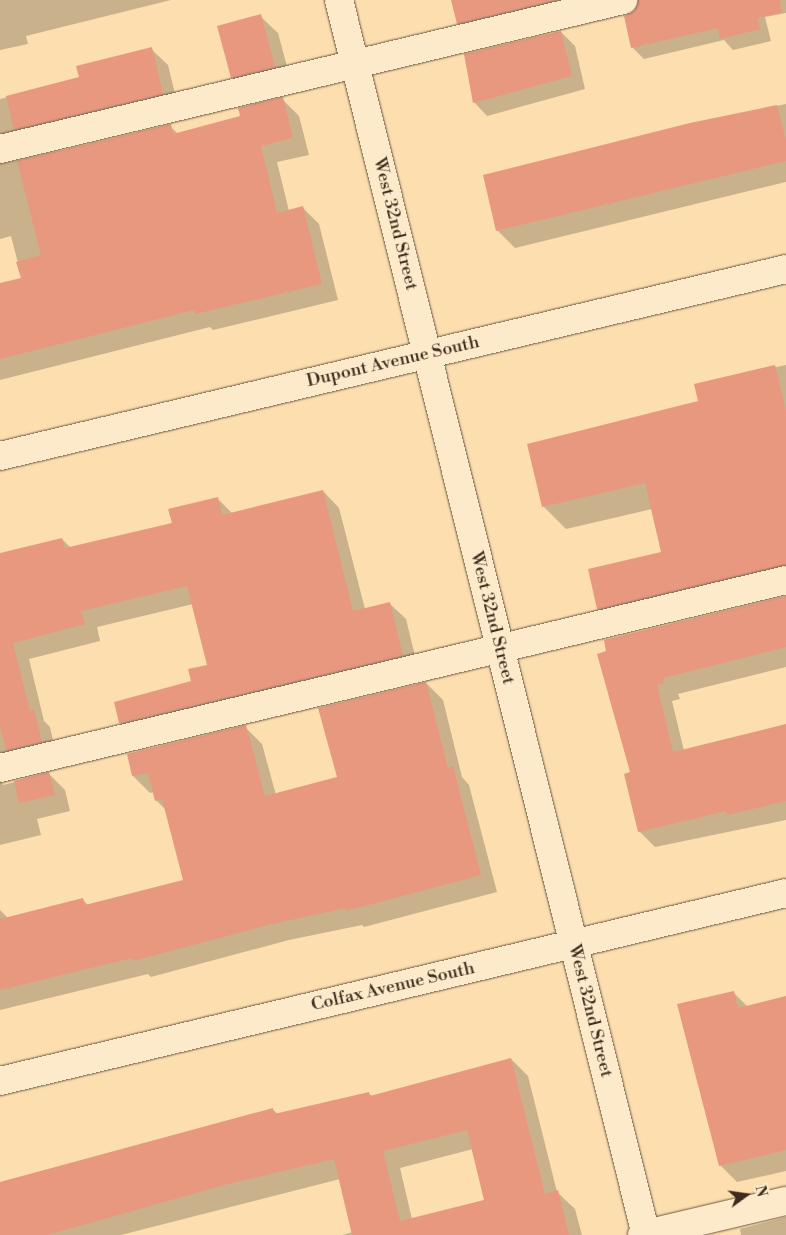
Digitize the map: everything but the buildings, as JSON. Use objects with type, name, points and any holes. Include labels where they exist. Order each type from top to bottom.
[{"type":"street","name":"West 32nd Street","points":[[339,0],[645,1235]]},
{"type":"street","points":[[0,148],[624,0]]},
{"type":"street","name":"Dupont Avenue South","points":[[0,456],[786,270]]},
{"type":"street","points":[[0,768],[786,580]]},
{"type":"street","name":"Colfax Avenue South","points":[[0,1081],[786,893]]},
{"type":"street","points":[[645,1235],[786,1201]]}]
